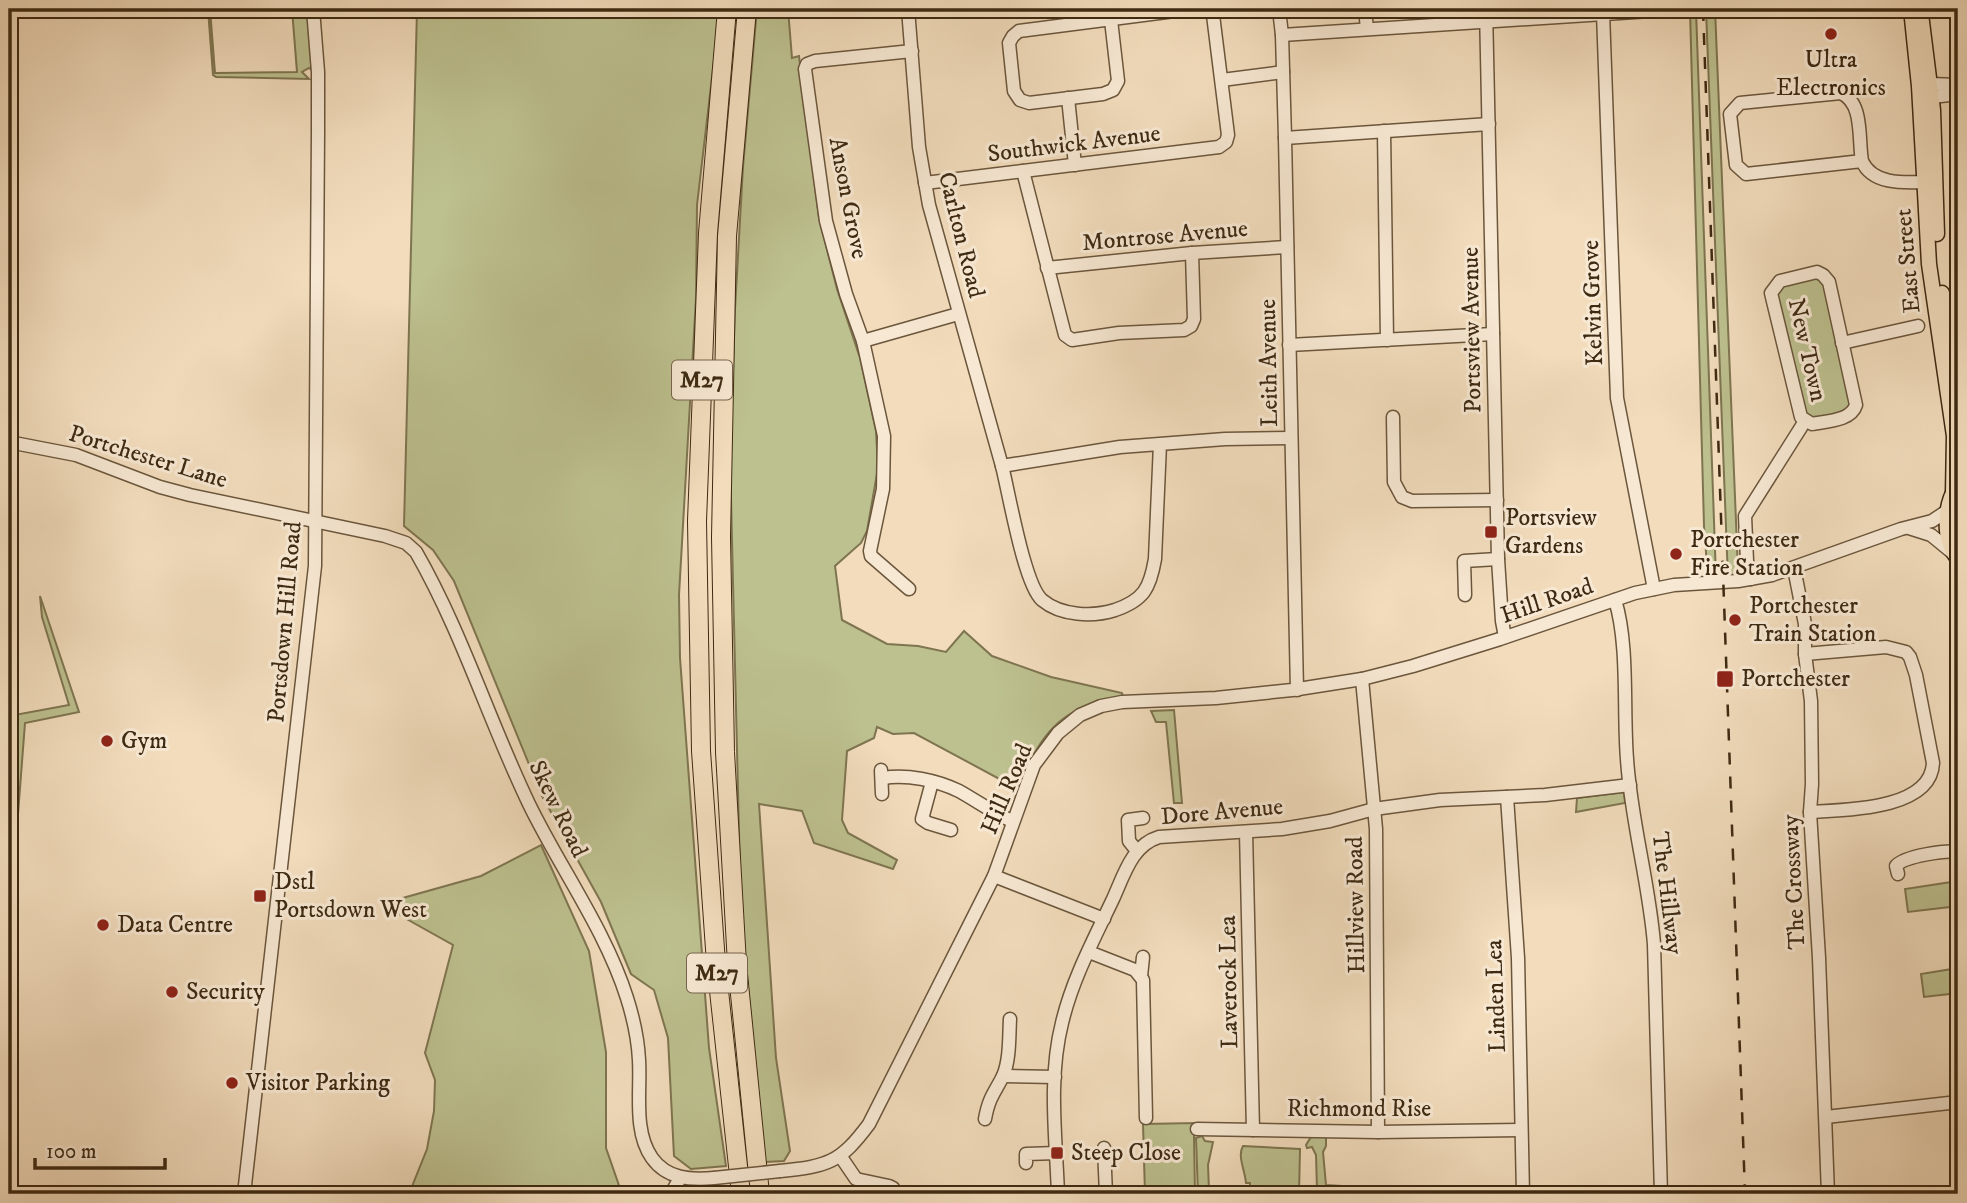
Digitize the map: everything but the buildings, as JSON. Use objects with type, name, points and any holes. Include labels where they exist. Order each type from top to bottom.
[{"type":"highway","name":"M27","points":[[727,9],[708,233],[697,521],[702,764],[716,963],[741,1194]]},
{"type":"highway","name":"M27","points":[[747,9],[727,236],[721,537],[725,752],[737,964],[760,1194]]},
{"type":"main road","name":"East Street","points":[[1911,9],[1924,90],[1936,198],[1941,291],[1958,375]]},
{"type":"main road","name":"East Street","points":[[1921,9],[1924,181],[1933,300],[1954,436],[1955,489],[1947,512]]},
{"type":"main road","points":[[1947,512],[1948,530],[1956,556]]},
{"type":"street","name":"Portsdown Hill Road","points":[[244,1194],[315,566],[318,131],[313,9]]},
{"type":"street","name":"Carlton Road","points":[[908,9],[919,147],[925,183],[958,314],[1002,466],[1022,551],[1036,592],[1042,600],[1065,611],[1094,614],[1115,610],[1136,601],[1146,591],[1152,575],[1158,526],[1160,444]]},
{"type":"street","points":[[1111,20],[1118,77],[1116,85],[1109,93],[1029,103],[1018,98],[1014,91],[1011,39],[1019,31],[1190,9]]},
{"type":"street","points":[[1208,9],[1213,15],[1222,80],[1283,72]]},
{"type":"street","name":"Leith Avenue","points":[[1279,9],[1285,138],[1297,690]]},
{"type":"street","points":[[1364,9],[1367,29]]},
{"type":"street","points":[[1282,35],[1367,29],[1487,15],[1681,9]]},
{"type":"street","name":"Kelvin Grove","points":[[1603,13],[1617,398],[1654,589]]},
{"type":"street","name":"Portsview Avenue","points":[[1487,15],[1498,559],[1502,621],[1506,638]]},
{"type":"street","name":"Anson Grove","points":[[909,589],[871,556],[870,551],[880,509],[884,436],[863,341],[826,221],[805,68],[810,63],[912,51]]},
{"type":"street","name":"Southwick Avenue","points":[[925,183],[1219,148],[1226,142],[1228,135],[1222,80]]},
{"type":"street","points":[[1924,90],[1958,85]]},
{"type":"street","points":[[1924,90],[1958,93]]},
{"type":"street","points":[[1862,161],[1746,174],[1736,165],[1731,114],[1740,103],[1838,92],[1845,94],[1855,107],[1862,161],[1867,170],[1880,178],[1904,182],[1924,181],[1936,198]]},
{"type":"street","points":[[1068,98],[1075,165]]},
{"type":"street","points":[[1285,138],[1489,124]]},
{"type":"street","points":[[1384,131],[1387,340]]},
{"type":"street","points":[[1023,171],[1068,339],[1119,332],[1184,330],[1191,326],[1194,319],[1192,253]]},
{"type":"street","name":"Montrose Avenue","points":[[1047,268],[1192,253],[1287,247]]},
{"type":"street","name":"New Town","points":[[1817,272],[1823,275],[1829,282],[1842,343],[1856,409],[1846,417],[1812,424],[1801,417],[1774,306],[1772,293],[1775,285],[1780,281],[1817,272]]},
{"type":"street","points":[[863,341],[958,314]]},
{"type":"street","name":"New Town","points":[[1842,343],[1917,326]]},
{"type":"street","points":[[1290,345],[1493,334]]},
{"type":"street","points":[[1394,417],[1394,482],[1402,498],[1412,501],[1497,500]]},
{"type":"street","name":"New Town","points":[[1751,579],[1747,561],[1745,516],[1805,421]]},
{"type":"street","points":[[1002,466],[1080,452],[1160,444],[1291,438]]},
{"type":"street","name":"Portchester Lane","points":[[9,442],[76,455],[170,490],[316,523]]},
{"type":"street","name":"Hill Road","points":[[841,1157],[870,1124],[994,876],[1012,821],[1043,751],[1068,724],[1089,711],[1128,701],[1216,698],[1297,690],[1362,679],[1506,638],[1654,589],[1751,579],[1794,569],[1937,519],[1947,512]]},
{"type":"street","name":"Skew Road","points":[[316,523],[385,536],[406,543],[416,552],[429,573],[527,800],[613,960],[627,998],[639,1056],[641,1128],[645,1146],[664,1171],[680,1178]]},
{"type":"street","points":[[1908,527],[1931,535],[1956,556]]},
{"type":"street","points":[[1465,595],[1464,561],[1498,559]]},
{"type":"street","name":"The Crossway","points":[[1794,569],[1803,607],[1811,701],[1810,812],[1828,1194]]},
{"type":"street","name":"The Hillway","points":[[1615,600],[1621,623],[1630,785],[1654,944],[1661,1194]]},
{"type":"street","points":[[1805,654],[1886,647],[1906,652],[1916,674],[1933,763],[1933,771],[1927,783],[1915,793],[1903,798],[1868,807],[1810,812]]},
{"type":"street","name":"Hillview Road","points":[[1362,679],[1374,809],[1378,944],[1378,1132]]},
{"type":"street","points":[[882,794],[882,774],[932,782],[957,790],[995,814],[1012,821]]},
{"type":"street","points":[[932,782],[922,819],[951,830]]},
{"type":"street","name":"Dore Avenue","points":[[1058,1194],[1055,1077],[1061,1024],[1070,994],[1104,919],[1143,844],[1159,837],[1246,832],[1330,821],[1374,809],[1440,800],[1545,795],[1630,785]]},
{"type":"street","name":"Linden Lea","points":[[1507,797],[1518,958],[1523,1194]]},
{"type":"street","points":[[1137,851],[1129,841],[1128,820],[1143,818]]},
{"type":"street","name":"Laverock Lea","points":[[1246,832],[1253,1130]]},
{"type":"street","points":[[1898,874],[1896,866],[1900,860],[1958,852]]},
{"type":"street","points":[[994,876],[1104,919]]},
{"type":"street","points":[[1089,952],[1125,965],[1140,976],[1144,987],[1146,1118]]},
{"type":"street","points":[[1140,976],[1143,957]]},
{"type":"street","points":[[985,1119],[991,1094],[1003,1076],[1007,1062],[1010,1019]]},
{"type":"street","points":[[1003,1076],[1055,1077]]},
{"type":"street","points":[[1826,1118],[1958,1102]]},
{"type":"street","name":"Richmond Rise","points":[[1197,1129],[1378,1132],[1520,1130]]},
{"type":"street","points":[[1104,1148],[1099,1172],[1106,1194]]},
{"type":"street","points":[[1026,1163],[1026,1154],[1056,1153]]},
{"type":"street","points":[[671,1194],[680,1178],[693,1180],[803,1169],[841,1157],[856,1179],[889,1186],[893,1188],[894,1194]]},
{"type":"green space","points":[[208,9],[215,73],[297,72],[292,9],[310,9],[312,70],[309,68],[302,72],[309,79],[213,75]]},
{"type":"green space","points":[[417,9],[720,9],[697,205],[696,298],[679,595],[680,658],[709,1048],[726,1166],[691,1169],[674,1156],[668,1038],[654,990],[631,974],[601,902],[542,796],[454,581],[433,550],[404,526]]},
{"type":"green space","points":[[757,9],[788,9],[792,58],[799,56],[819,218],[837,289],[860,358],[876,431],[878,468],[867,531],[861,543],[835,566],[842,620],[887,644],[918,646],[946,652],[964,631],[992,656],[1051,677],[1122,693],[1123,697],[1085,707],[1058,723],[1034,754],[1018,789],[914,733],[893,734],[877,727],[874,738],[847,751],[842,820],[848,833],[897,860],[893,869],[814,843],[802,811],[759,804],[776,1058],[790,1151],[784,1161],[765,1162],[741,917],[730,457],[743,167]]},
{"type":"green space","points":[[1706,9],[1715,9],[1738,570],[1744,569],[1740,576],[1728,579]]},
{"type":"green space","points":[[1690,10],[1696,10],[1716,578],[1708,578],[1704,526]]},
{"type":"green space","points":[[1816,276],[1824,281],[1852,402],[1844,414],[1806,419],[1776,291],[1778,287]]},
{"type":"green space","points":[[40,596],[79,712],[25,723],[9,931],[9,716],[69,705],[42,617]]},
{"type":"green space","points":[[1174,710],[1182,803],[1174,803],[1166,722],[1156,722],[1151,711]]},
{"type":"green space","points":[[1624,792],[1625,803],[1576,812],[1577,798]]},
{"type":"green space","points":[[541,845],[589,951],[606,1052],[606,1148],[622,1194],[409,1194],[427,1149],[434,1111],[435,1080],[425,1053],[453,945],[403,917],[385,903],[481,876]]},
{"type":"green space","points":[[1958,881],[1958,906],[1908,912],[1905,889]]},
{"type":"green space","points":[[1958,968],[1958,993],[1924,997],[1921,974]]},
{"type":"green space","points":[[1197,1123],[1194,1137],[1195,1194],[1188,1194],[1188,1191],[1145,1194],[1143,1124]]},
{"type":"green space","points":[[1202,1136],[1205,1141],[1213,1142],[1208,1165],[1209,1190],[1214,1194],[1198,1194],[1196,1138]]},
{"type":"green space","points":[[1311,1137],[1326,1137],[1323,1152],[1326,1185],[1345,1188],[1451,1186],[1452,1194],[1333,1194],[1329,1191],[1327,1194],[1320,1194],[1317,1190],[1316,1155],[1312,1147],[1307,1148],[1306,1145]]},
{"type":"green space","points":[[1243,1146],[1300,1149],[1299,1194],[1247,1194],[1250,1193],[1250,1183],[1246,1183],[1242,1163]]},
{"type":"railway","points":[[1703,9],[1745,1194]]},
{"type":"place","name":"Ultra Electronics","points":[[1831,34]]},
{"type":"place","name":"Portsview Gardens","points":[[1491,532]]},
{"type":"place","name":"Portchester Fire Station","points":[[1676,554]]},
{"type":"place","name":"Portchester Train Station","points":[[1735,620]]},
{"type":"place","name":"Portchester","points":[[1725,679]]},
{"type":"place","name":"Gym","points":[[107,741]]},
{"type":"place","name":"Dstl Portsdown West","points":[[260,896]]},
{"type":"place","name":"Data Centre","points":[[103,925]]},
{"type":"place","name":"Security","points":[[172,992]]},
{"type":"place","name":"Visitor Parking","points":[[232,1083]]},
{"type":"place","name":"Steep Close","points":[[1057,1153]]}]
